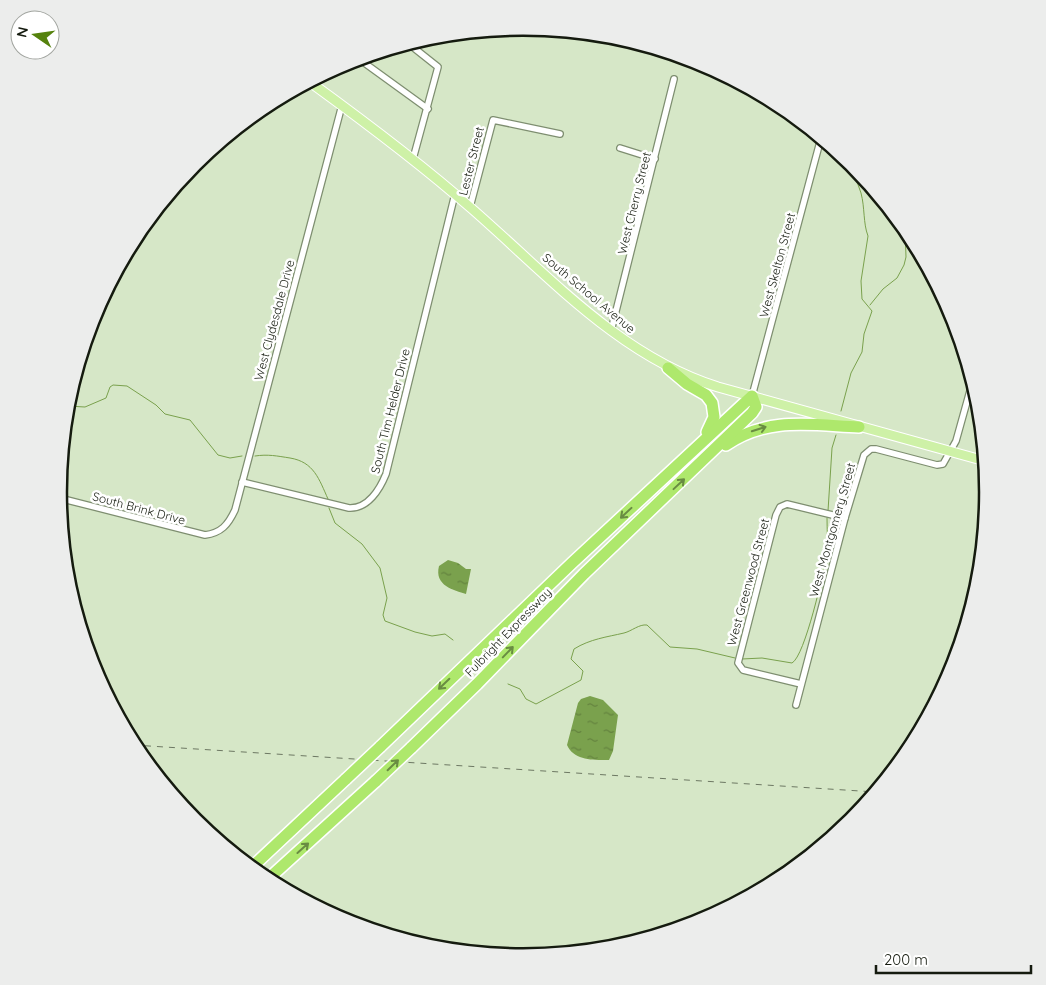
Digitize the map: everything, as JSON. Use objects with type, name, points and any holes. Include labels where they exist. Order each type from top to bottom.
[{"type":"highway","points":[[662,479],[708,432],[714,416],[714,408],[706,395],[687,384],[668,368]]},
{"type":"highway","name":"Fulbright Expressway","points":[[273,874],[411,748],[477,684],[584,574],[752,413],[756,406],[752,396]]},
{"type":"highway","points":[[662,479],[752,396]]},
{"type":"highway","points":[[702,462],[739,437],[770,425],[793,423],[859,427]]},
{"type":"highway","name":"Fulbright Expressway","points":[[257,863],[662,479]]},
{"type":"main road","name":"South School Avenue","points":[[316,86],[413,159],[611,331],[668,368],[702,382],[978,459]]},
{"type":"street","points":[[413,159],[438,74],[438,67],[416,49]]},
{"type":"street","points":[[367,64],[428,109]]},
{"type":"street","name":"West Cherry Street","points":[[611,331],[674,79]]},
{"type":"street","name":"West Clydesdale Drive","points":[[215,534],[230,521],[242,482],[342,105]]},
{"type":"street","name":"Lester Street","points":[[470,207],[493,120],[560,134]]},
{"type":"street","name":"West Skelton Street","points":[[752,396],[819,145]]},
{"type":"street","points":[[620,148],[655,159]]},
{"type":"street","name":"South Tim Helder Drive","points":[[242,482],[349,508],[363,505],[376,493],[386,474],[455,194]]},
{"type":"street","points":[[951,452],[956,441],[968,394]]},
{"type":"street","name":"West Montgomery Street","points":[[796,705],[845,518],[864,455],[867,451],[876,449],[940,465],[951,452]]},
{"type":"street","name":"South Brink Drive","points":[[67,500],[194,533],[215,534]]},
{"type":"street","name":"West Greenwood Street","points":[[801,684],[743,670],[738,666],[776,515],[783,504],[845,518]]},
{"type":"water","points":[[448,560],[458,563],[466,569],[471,569],[466,594],[446,586],[439,578],[439,566]]},
{"type":"water","points":[[590,696],[603,700],[618,715],[613,751],[609,760],[579,757],[567,745],[578,703],[581,699]]},
{"type":"waterway","points":[[841,411],[851,373],[862,352],[864,334],[872,311],[862,299],[861,281],[868,236],[860,189],[857,182]]},
{"type":"waterway","points":[[870,305],[883,289],[897,278],[904,265],[906,245]]},
{"type":"waterway","points":[[75,406],[85,407],[106,398],[110,387],[113,385],[127,386],[156,405],[165,414],[190,420],[218,455],[230,458],[242,456]]},
{"type":"waterway","points":[[828,511],[832,448],[836,435]]},
{"type":"waterway","points":[[255,456],[268,455],[290,458],[305,463],[315,472],[328,499]]},
{"type":"waterway","points":[[329,508],[335,523],[362,544],[380,568],[387,598],[383,615],[385,621],[432,636],[445,634],[453,640]]},
{"type":"waterway","points":[[742,659],[762,658],[792,663],[797,657],[808,630],[825,563],[827,518]]},
{"type":"waterway","points":[[508,684],[520,689],[526,699],[536,704],[581,680],[583,671],[571,659],[574,649],[592,641],[624,633],[644,625],[647,625],[670,647],[697,649],[735,658]]},
{"type":"railway","points":[[144,746],[867,791]]}]
